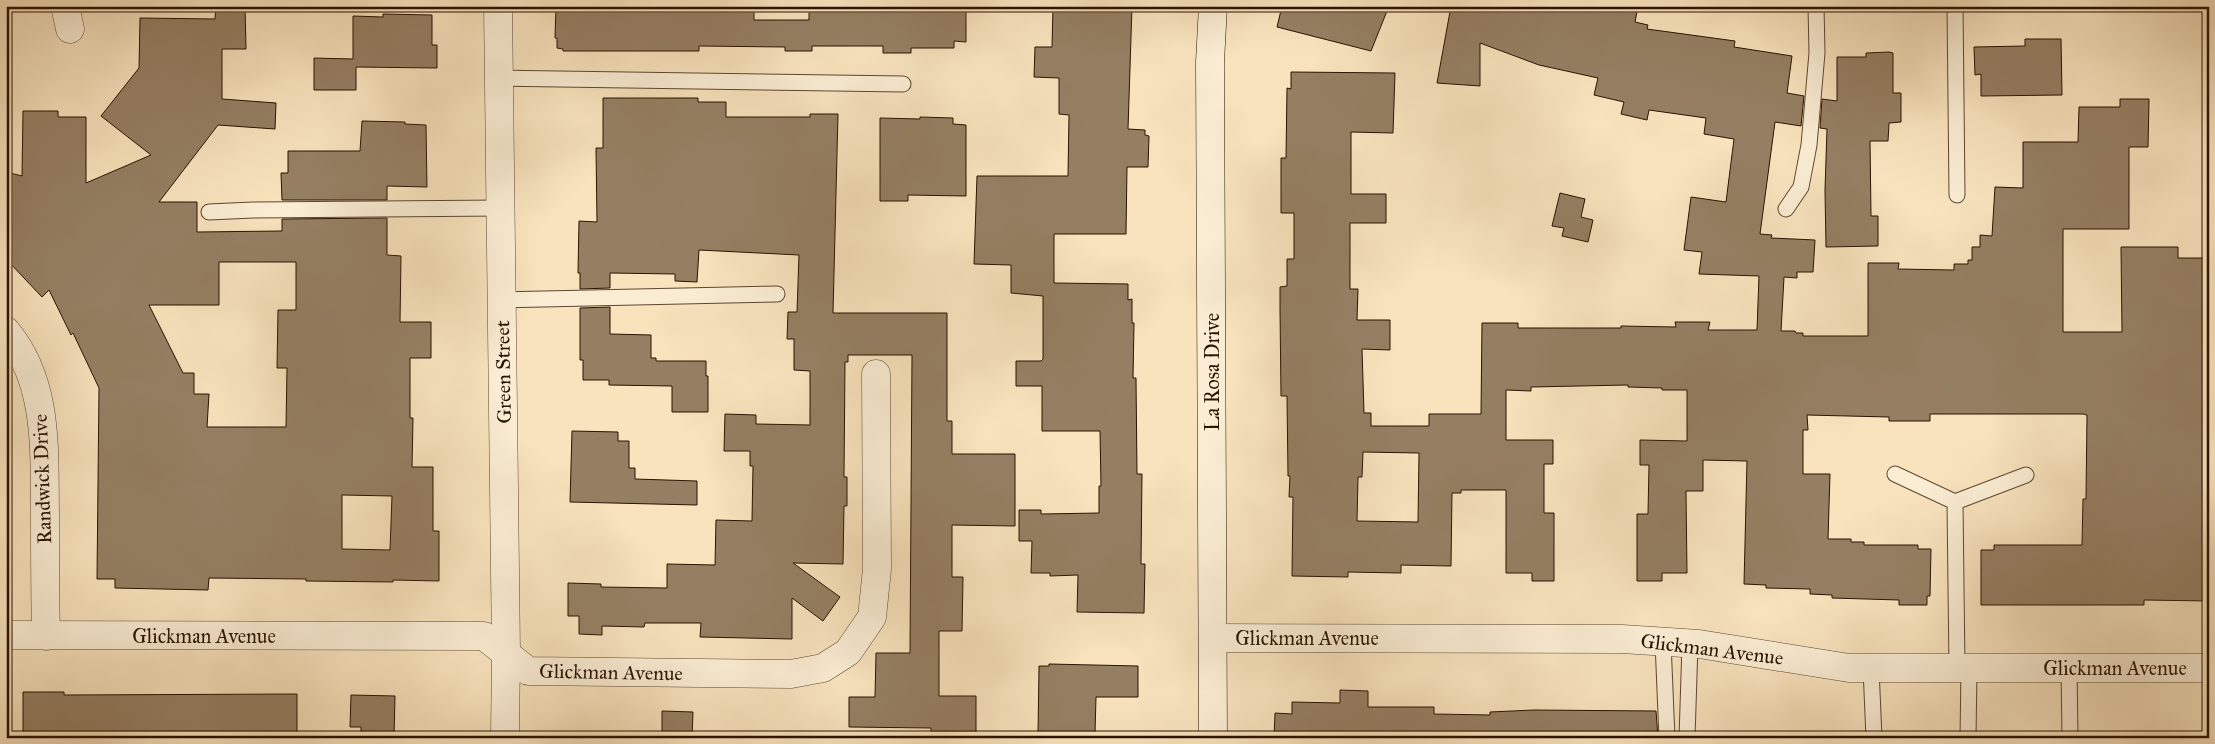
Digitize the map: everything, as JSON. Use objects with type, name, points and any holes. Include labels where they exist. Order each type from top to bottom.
[{"type":"street","name":"Green Street","points":[[498,6],[506,652],[505,738]]},
{"type":"street","name":"La Rosa Drive","points":[[1213,6],[1210,62],[1213,738]]},
{"type":"street","name":"Randwick Drive","points":[[6,331],[25,359],[38,395],[44,433],[46,636]]},
{"type":"street","name":"Glickman Avenue","points":[[6,635],[484,636],[506,652],[528,672],[791,674],[823,668],[848,652],[872,617],[877,569],[876,374]]},
{"type":"street","name":"Glickman Avenue","points":[[1214,638],[1597,638],[1690,644],[1849,668],[2209,668]]},
{"type":"lane","points":[[1786,209],[1801,187],[1809,145],[1817,53],[1816,6]]},
{"type":"lane","points":[[1955,6],[1957,195]]},
{"type":"lane","points":[[499,78],[903,84]]},
{"type":"lane","points":[[209,212],[501,208]]},
{"type":"lane","points":[[502,300],[776,294]]},
{"type":"lane","points":[[1895,474],[1955,502],[2026,475]]},
{"type":"lane","points":[[1955,502],[1968,738]]},
{"type":"lane","points":[[1663,642],[1667,738]]},
{"type":"lane","points":[[1687,738],[1690,644]]},
{"type":"lane","points":[[1872,668],[1874,738]]},
{"type":"lane","points":[[2069,668],[2070,738]]},
{"type":"building","points":[[216,6],[245,6],[246,49],[222,49],[222,99],[276,103],[275,129],[218,125],[159,202],[197,202],[197,232],[282,231],[282,219],[387,218],[387,255],[401,256],[400,322],[431,322],[431,358],[410,358],[410,418],[413,418],[412,467],[433,467],[433,531],[439,531],[439,581],[306,581],[306,579],[209,578],[208,590],[115,588],[115,579],[97,579],[99,388],[73,333],[71,335],[49,290],[42,297],[6,259],[6,172],[22,176],[23,111],[58,111],[58,117],[86,117],[86,183],[151,155],[101,116],[139,68],[140,18],[215,19]],"holes":[[[219,262],[296,262],[296,310],[278,310],[277,368],[287,368],[286,427],[207,427],[209,394],[194,394],[194,373],[183,373],[149,305],[219,305]],[[342,495],[392,496],[390,550],[342,549]]]},
{"type":"building","points":[[556,6],[602,6],[601,9],[657,11],[657,6],[754,6],[754,20],[809,20],[809,6],[966,6],[966,42],[954,41],[954,48],[911,48],[911,53],[883,53],[883,46],[812,46],[812,51],[785,51],[785,47],[699,46],[699,51],[563,51],[563,49],[557,48],[557,38],[555,38]]},
{"type":"building","points":[[1053,6],[1132,6],[1128,129],[1145,130],[1145,135],[1149,136],[1148,167],[1127,167],[1126,234],[1054,234],[1054,283],[1128,284],[1128,300],[1132,299],[1132,323],[1134,323],[1133,378],[1136,378],[1137,474],[1142,474],[1141,564],[1145,564],[1144,613],[1077,612],[1078,575],[1050,576],[1050,573],[1031,573],[1032,541],[1019,541],[1019,510],[1041,510],[1041,514],[1099,513],[1099,486],[1101,486],[1100,431],[1042,431],[1042,386],[1016,386],[1016,361],[1041,361],[1043,359],[1043,296],[1011,293],[1011,265],[974,264],[977,176],[1068,176],[1069,115],[1059,114],[1059,78],[1034,77],[1035,47],[1052,47]]},
{"type":"building","points":[[1282,6],[1389,6],[1371,51],[1277,27]]},
{"type":"building","points":[[1451,6],[1609,6],[1637,12],[1635,22],[1648,25],[1647,29],[1735,41],[1734,47],[1792,56],[1787,93],[1804,96],[1801,126],[1775,122],[1760,234],[1772,235],[1771,238],[1815,240],[1813,272],[1797,272],[1797,278],[1784,277],[1781,331],[1795,331],[1796,333],[1803,333],[1803,336],[1868,336],[1868,263],[1899,263],[1898,269],[1954,270],[1954,264],[1968,264],[1968,260],[1972,260],[1972,247],[1980,247],[1980,235],[1992,236],[1995,187],[2023,188],[2023,142],[2078,142],[2079,107],[2120,107],[2120,99],[2149,99],[2148,147],[2129,147],[2129,229],[2063,229],[2063,332],[2122,332],[2121,247],[2178,247],[2178,258],[2209,258],[2209,601],[2144,600],[2144,605],[1981,605],[1981,550],[1994,550],[1994,545],[2082,545],[2083,499],[2086,499],[2087,415],[2083,414],[1930,414],[1930,421],[1889,421],[1889,417],[1807,415],[1808,430],[1803,430],[1803,474],[1830,474],[1828,539],[1851,539],[1851,542],[1864,542],[1864,545],[1918,545],[1918,549],[1931,549],[1930,596],[1927,596],[1927,605],[1899,605],[1899,600],[1832,598],[1832,595],[1810,594],[1810,589],[1766,588],[1766,585],[1744,584],[1747,461],[1703,460],[1703,491],[1686,491],[1687,573],[1662,573],[1662,581],[1637,581],[1637,514],[1648,514],[1649,465],[1640,465],[1640,440],[1687,441],[1687,390],[1662,390],[1662,388],[1628,387],[1628,385],[1531,387],[1531,391],[1506,390],[1506,440],[1553,440],[1553,464],[1544,464],[1544,513],[1554,513],[1554,581],[1532,581],[1532,573],[1506,573],[1506,490],[1461,490],[1461,493],[1452,493],[1451,566],[1401,565],[1401,573],[1348,572],[1348,577],[1292,576],[1293,497],[1289,497],[1287,396],[1281,396],[1280,310],[1280,287],[1287,286],[1287,259],[1294,259],[1294,213],[1281,213],[1281,158],[1286,158],[1287,88],[1291,89],[1291,72],[1395,73],[1393,133],[1351,132],[1351,194],[1386,194],[1386,223],[1350,223],[1350,289],[1358,289],[1357,320],[1390,320],[1390,350],[1362,349],[1364,413],[1371,413],[1371,426],[1429,426],[1429,414],[1481,414],[1482,323],[1518,323],[1518,328],[1621,328],[1621,326],[1676,327],[1675,322],[1710,322],[1708,330],[1757,330],[1759,276],[1699,274],[1702,252],[1684,250],[1691,197],[1726,202],[1734,139],[1704,134],[1706,118],[1649,110],[1647,120],[1621,114],[1624,102],[1594,95],[1598,78],[1539,65],[1480,43],[1480,86],[1437,83]],"holes":[[[1363,452],[1419,453],[1418,522],[1357,521],[1358,477],[1362,477]]]},
{"type":"building","points":[[383,14],[432,15],[432,45],[437,45],[437,68],[356,67],[356,90],[314,90],[314,58],[353,59],[353,16],[383,17]]},
{"type":"building","points":[[2025,39],[2061,39],[2062,95],[1981,96],[1981,74],[1975,75],[1974,47],[2025,46]]},
{"type":"building","points":[[1866,53],[1893,53],[1893,93],[1901,93],[1901,122],[1889,123],[1888,141],[1870,141],[1871,216],[1878,216],[1878,246],[1826,247],[1827,129],[1820,128],[1822,99],[1837,101],[1837,57],[1866,57]]},
{"type":"building","points":[[603,98],[698,98],[698,102],[726,102],[726,117],[810,117],[810,114],[838,114],[833,313],[947,313],[947,421],[952,421],[952,454],[1015,454],[1015,526],[952,525],[952,577],[963,577],[962,631],[939,631],[939,696],[976,696],[976,732],[931,732],[931,728],[849,727],[849,697],[875,697],[876,653],[910,653],[912,355],[848,355],[848,362],[845,362],[844,477],[847,477],[847,506],[844,506],[843,564],[793,563],[840,597],[823,621],[792,598],[792,639],[700,637],[701,623],[645,623],[644,627],[602,626],[602,635],[579,634],[579,616],[568,616],[568,583],[601,584],[601,587],[667,588],[667,564],[715,565],[716,520],[752,521],[753,466],[750,466],[750,451],[724,451],[725,414],[756,415],[756,424],[810,425],[810,371],[794,370],[794,339],[787,339],[788,312],[797,312],[799,255],[699,250],[697,282],[675,281],[675,274],[610,273],[610,288],[580,289],[580,273],[578,273],[579,221],[597,222],[596,148],[603,148]]},
{"type":"building","points":[[920,117],[953,118],[953,124],[966,125],[966,196],[908,195],[908,201],[880,201],[880,118],[920,119]]},
{"type":"building","points":[[362,121],[405,122],[405,124],[426,125],[427,187],[387,186],[387,200],[282,200],[281,173],[288,173],[288,151],[360,151]]},
{"type":"building","points":[[1560,193],[1585,199],[1581,217],[1593,220],[1588,242],[1562,236],[1564,228],[1552,226]]},
{"type":"building","points":[[610,307],[610,334],[651,335],[651,358],[656,358],[656,361],[706,361],[708,412],[672,412],[672,386],[609,385],[609,380],[583,380],[583,360],[580,360],[580,308]]},
{"type":"building","points":[[572,431],[618,432],[618,441],[629,441],[629,468],[635,468],[635,479],[697,481],[697,505],[570,502]]},
{"type":"building","points":[[1049,664],[1138,666],[1138,697],[1096,697],[1095,734],[1038,733],[1039,666],[1049,666]]},
{"type":"building","points":[[1340,690],[1368,691],[1368,707],[1434,707],[1434,714],[1490,715],[1490,712],[1534,710],[1656,711],[1658,738],[1274,738],[1275,713],[1292,714],[1292,702],[1340,703]]},
{"type":"building","points":[[23,692],[64,692],[64,695],[297,694],[297,738],[23,738]]},
{"type":"building","points":[[351,695],[395,696],[394,738],[361,738],[361,727],[350,727]]},
{"type":"building","points":[[662,711],[693,712],[692,738],[662,738]]}]
